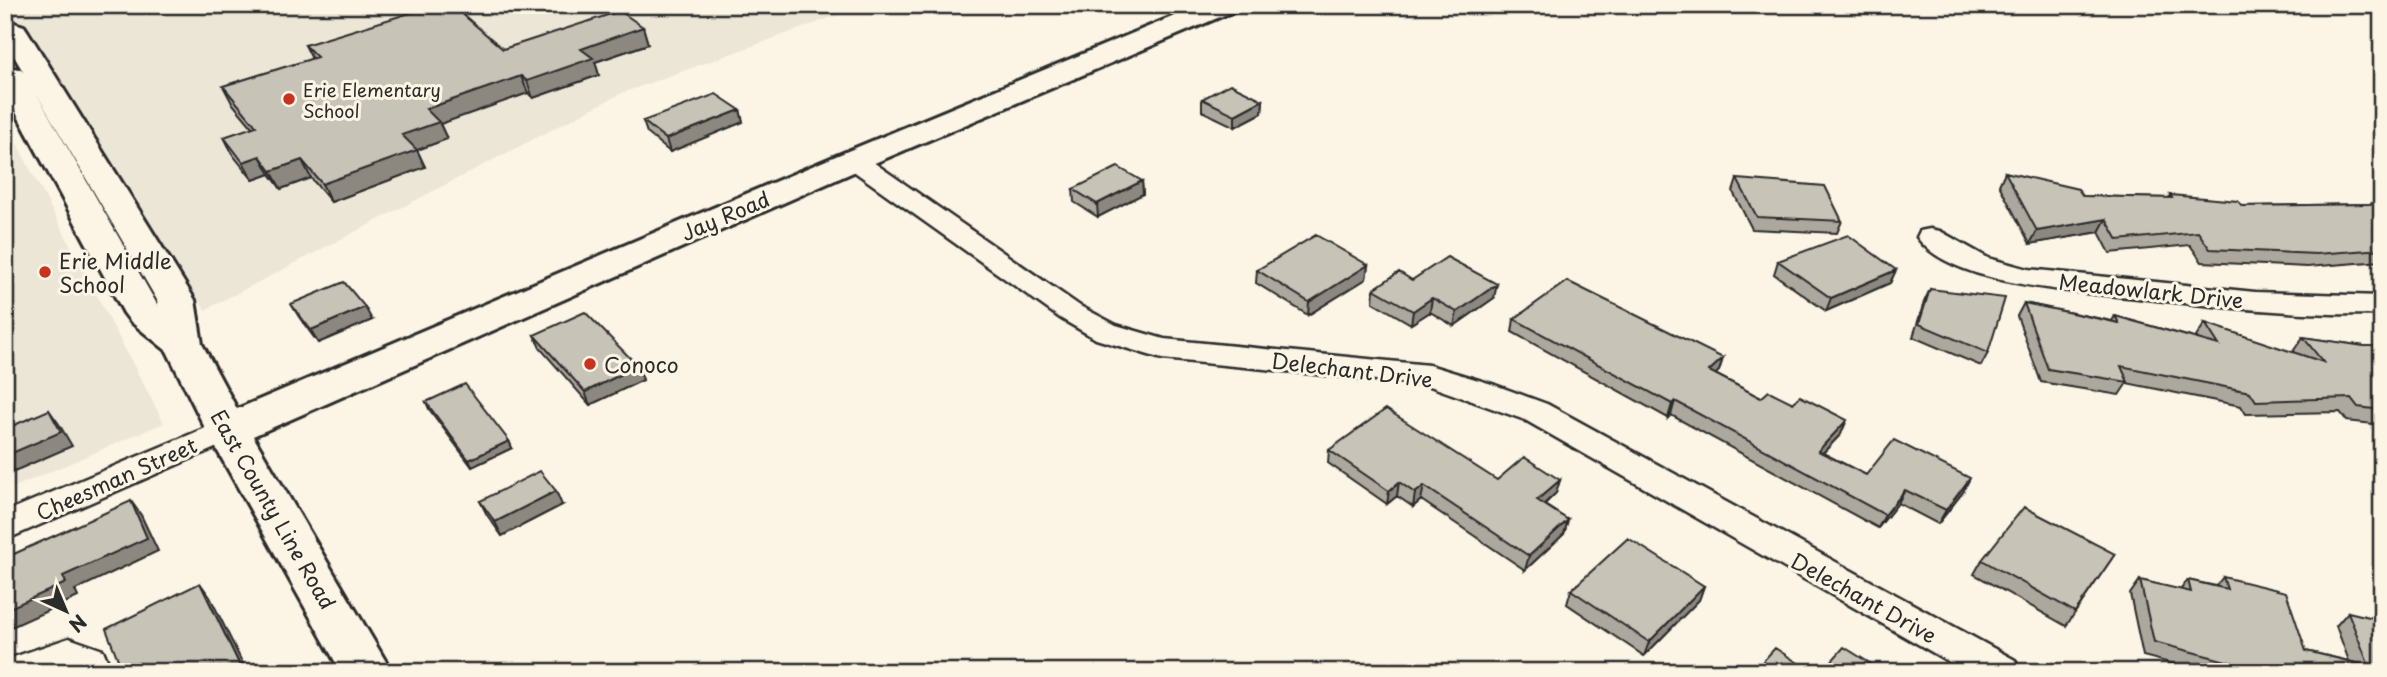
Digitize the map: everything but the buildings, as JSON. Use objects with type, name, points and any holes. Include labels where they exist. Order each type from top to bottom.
[{"type":"main road","name":"Jay Road","points":[[227,430],[854,160],[1225,5]]},
{"type":"main road","name":"East County Line Road","points":[[5,28],[14,32],[176,300],[183,344],[227,430],[367,672]]},
{"type":"main road","name":"East County Line Road","points":[[5,65],[143,313],[183,344]]},
{"type":"street","name":"Delechant Drive","points":[[854,160],[1070,312],[1106,332],[1162,349],[1429,375],[1484,392],[1536,412],[2001,672]]},
{"type":"street","name":"Meadowlark Drive","points":[[1930,237],[1958,256],[1997,271],[2045,279],[2232,299],[2339,307],[2382,306]]},
{"type":"street","name":"Cheesman Street","points":[[5,527],[227,430]]},
{"type":"street","points":[[19,672],[69,654],[89,661],[93,672]]},
{"type":"shaded area","points":[[5,5],[866,5],[622,93],[205,310]]},
{"type":"shaded area","points":[[457,5],[577,5],[557,11],[460,11]]},
{"type":"shaded area","name":"Erie Middle School","points":[[5,121],[164,423],[5,491]]},
{"type":"place","name":"Erie Elementary School","points":[[289,99]]},
{"type":"place","name":"Erie Middle School","points":[[45,272]]},
{"type":"place","name":"Conoco","points":[[590,364]]}]
